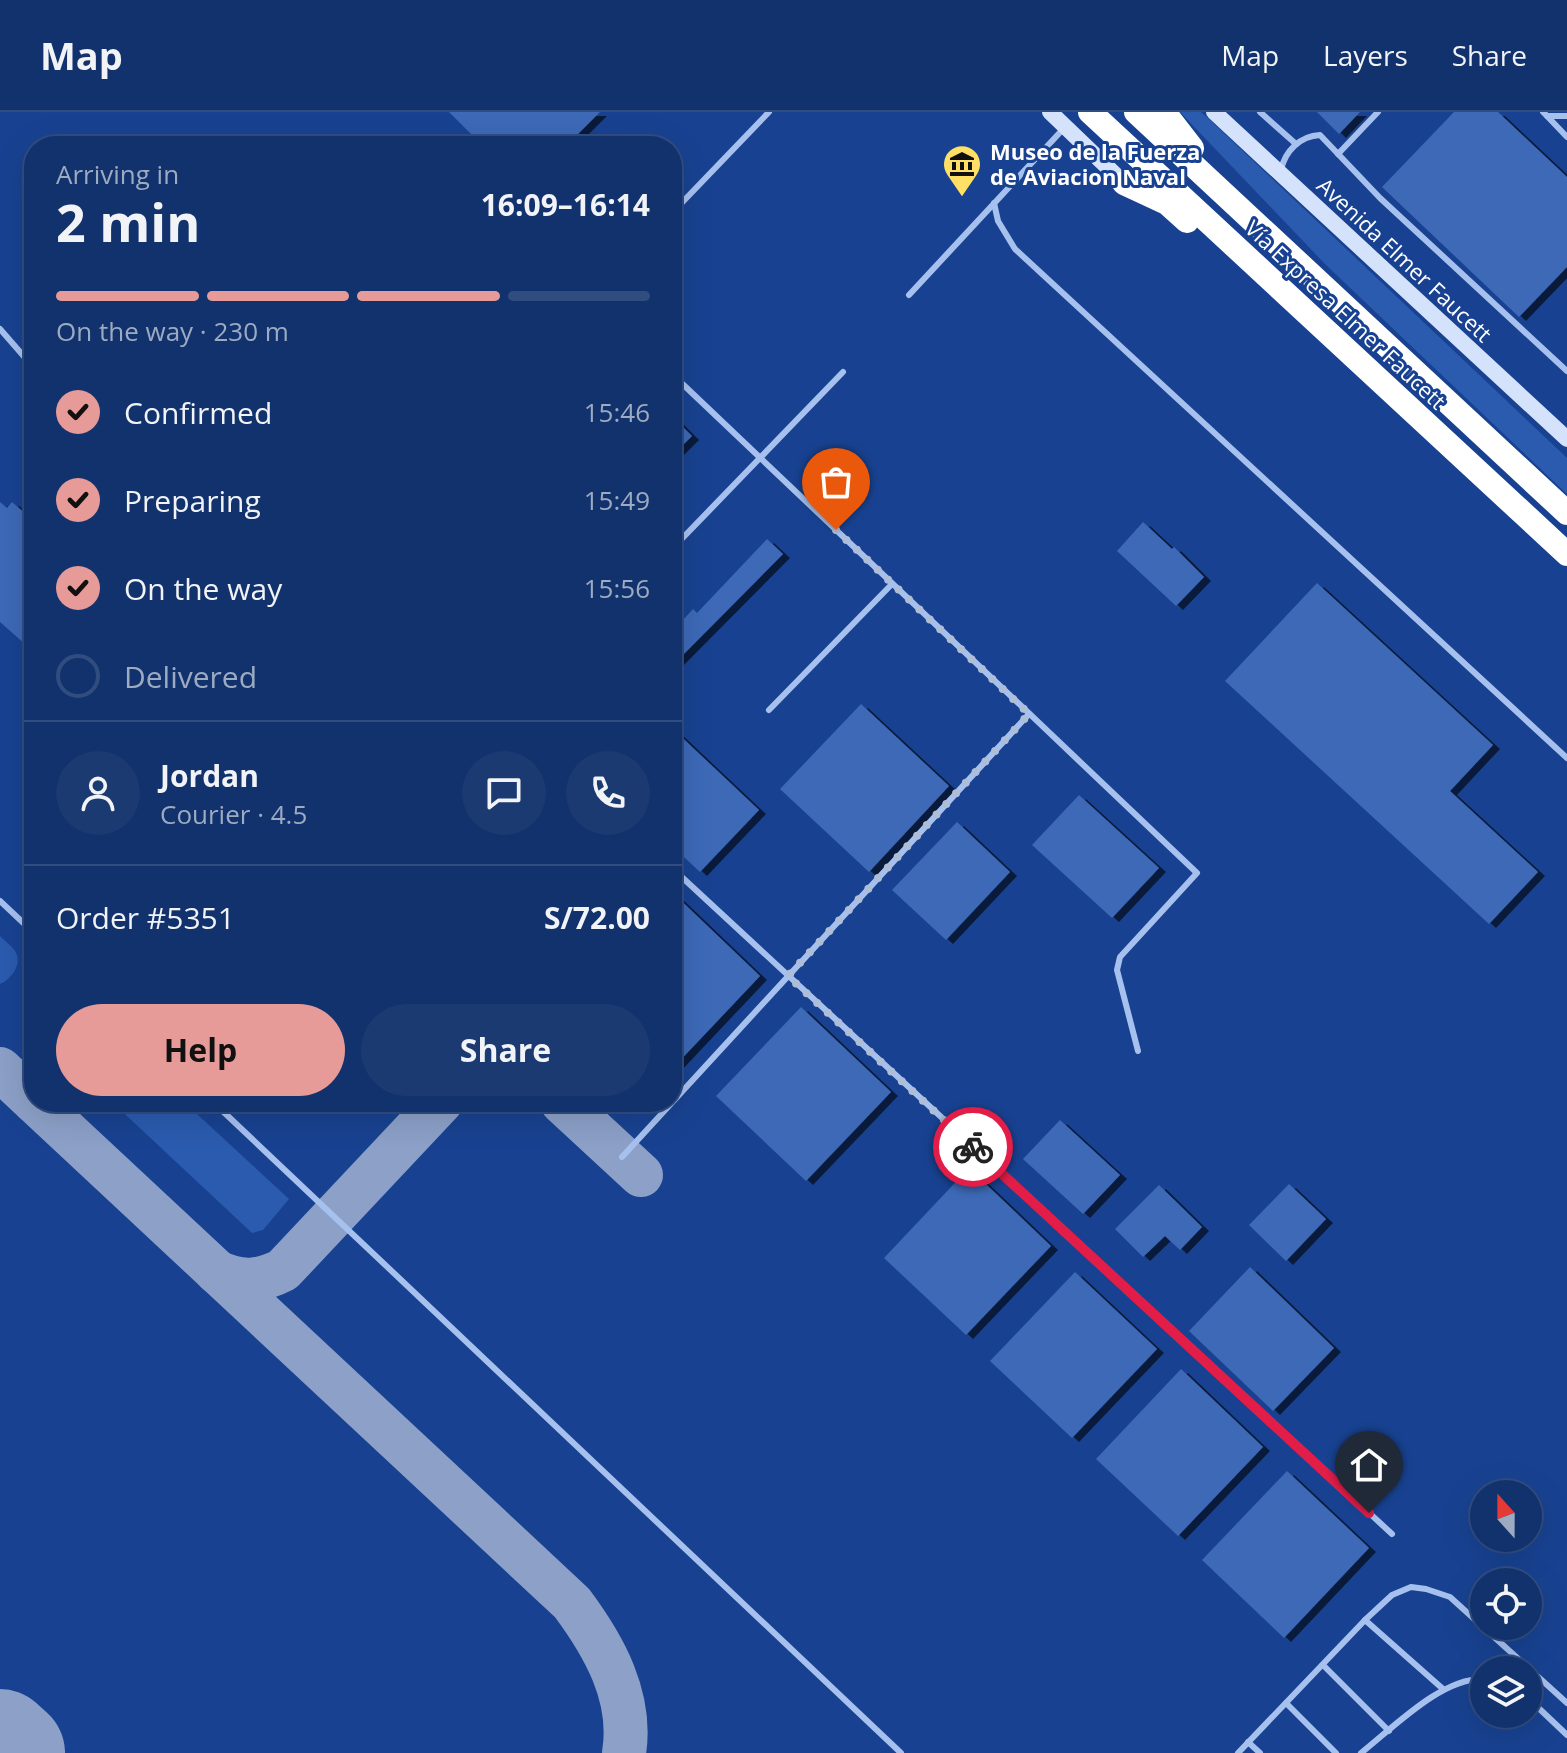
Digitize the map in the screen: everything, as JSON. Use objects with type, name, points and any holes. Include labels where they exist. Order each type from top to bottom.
[{"type":"highway","name":"Vía Expresa Elmer Faucett","points":[[1090,112],[1567,554]]},
{"type":"highway","name":"Vía Expresa Elmer Faucett","points":[[1136,112],[1567,513]]},
{"type":"highway","points":[[1164,112],[1241,209]]},
{"type":"highway","points":[[1124,183],[1167,203],[1251,279],[1282,290]]},
{"type":"main road","points":[[1050,112],[1124,183]]},
{"type":"main road","name":"Avenida Elmer Faucett","points":[[1214,112],[1567,439]]},
{"type":"lane","points":[[682,203],[769,112]]},
{"type":"lane","points":[[1260,112],[1296,144]]},
{"type":"lane","points":[[1338,154],[1378,112]]},
{"type":"lane","points":[[1545,114],[1567,116]]},
{"type":"lane","points":[[1545,114],[1567,137]]},
{"type":"lane","points":[[909,295],[1065,127]]},
{"type":"lane","points":[[1280,174],[1283,161],[1296,144],[1312,135],[1320,135],[1380,198],[1567,371]]},
{"type":"lane","points":[[994,203],[998,221],[1015,249],[1567,758]]},
{"type":"lane","points":[[0,329],[24,357]]},
{"type":"lane","points":[[682,538],[843,372]]},
{"type":"lane","points":[[682,384],[1197,873],[1120,957],[1117,970],[1138,1051]]},
{"type":"lane","points":[[769,710],[892,584]]},
{"type":"lane","points":[[682,1092],[1029,714]]},
{"type":"lane","points":[[682,877],[1392,1534]]},
{"type":"lane","points":[[0,901],[24,924]]},
{"type":"lane","points":[[224,1112],[901,1753]]},
{"type":"lane","points":[[622,1157],[663,1112]]},
{"type":"lane","points":[[1238,1753],[1365,1620],[1392,1595],[1411,1587],[1450,1597],[1567,1703]]},
{"type":"lane","points":[[1365,1620],[1443,1689]]},
{"type":"lane","points":[[1323,1665],[1389,1731]]},
{"type":"lane","points":[[1361,1753],[1443,1689],[1470,1680]]},
{"type":"lane","points":[[1286,1703],[1336,1753]]},
{"type":"lane","points":[[1542,1711],[1567,1735]]},
{"type":"lane","points":[[1248,1742],[1260,1753]]},
{"type":"shaded area","points":[[1180,112],[1201,112],[1209,119],[1567,458],[1567,494],[1325,264]]},
{"type":"shaded area","points":[[0,936],[14,949],[18,961],[12,975],[0,984]]},
{"type":"shaded area","points":[[123,1112],[195,1112],[289,1199],[263,1230],[252,1233]]},
{"type":"building","points":[[449,112],[600,112],[576,136],[473,136]]},
{"type":"building","points":[[1317,112],[1360,112],[1339,134]]},
{"type":"building","points":[[1454,112],[1498,112],[1567,177],[1567,267],[1519,317],[1382,187]]},
{"type":"building","points":[[682,426],[692,436],[682,446]]},
{"type":"building","points":[[0,502],[7,508],[12,502],[24,512],[24,643],[0,622]]},
{"type":"building","points":[[1143,522],[1204,577],[1176,606],[1117,551]]},
{"type":"building","points":[[767,539],[783,554],[682,656],[682,621],[693,609],[697,613]]},
{"type":"building","points":[[1317,583],[1493,745],[1450,791],[1538,872],[1489,924],[1225,681]]},
{"type":"building","points":[[861,704],[949,786],[869,872],[780,789]]},
{"type":"building","points":[[682,737],[759,810],[700,872],[682,855]]},
{"type":"building","points":[[1079,795],[1159,868],[1112,918],[1032,845]]},
{"type":"building","points":[[957,822],[1010,872],[946,940],[892,890]]},
{"type":"building","points":[[682,902],[760,976],[682,1058]]},
{"type":"building","points":[[801,1007],[891,1092],[806,1181],[716,1096]]},
{"type":"building","points":[[1060,1120],[1120,1175],[1083,1214],[1023,1159]]},
{"type":"building","points":[[969,1168],[1051,1246],[966,1335],[884,1258]]},
{"type":"building","points":[[1289,1184],[1326,1219],[1286,1261],[1249,1225]]},
{"type":"building","points":[[1159,1185],[1202,1227],[1180,1250],[1165,1236],[1143,1257],[1115,1229]]},
{"type":"building","points":[[1250,1267],[1334,1348],[1273,1411],[1189,1331]]},
{"type":"building","points":[[1075,1272],[1157,1349],[1072,1438],[990,1361]]},
{"type":"building","points":[[1181,1369],[1263,1447],[1178,1536],[1096,1459]]},
{"type":"building","points":[[1287,1471],[1369,1548],[1284,1638],[1202,1560]]},
{"type":"taxiway","points":[[0,1069],[24,1092]]},
{"type":"taxiway","points":[[46,1112],[572,1603],[605,1655],[620,1692],[626,1732],[624,1753]]},
{"type":"taxiway","points":[[217,1272],[250,1280],[283,1270],[432,1112]]},
{"type":"taxiway","points":[[573,1112],[641,1175]]},
{"type":"runway","points":[[0,1743],[11,1753]]},
{"type":"way so far","points":[[836,530],[1029,714],[788,976],[973,1147]]},
{"type":"place","name":"Museo de la Fuerza de Aviacion Naval","points":[[962,198]]},
{"type":"route","points":[[973,1147],[1369,1513]]}]
